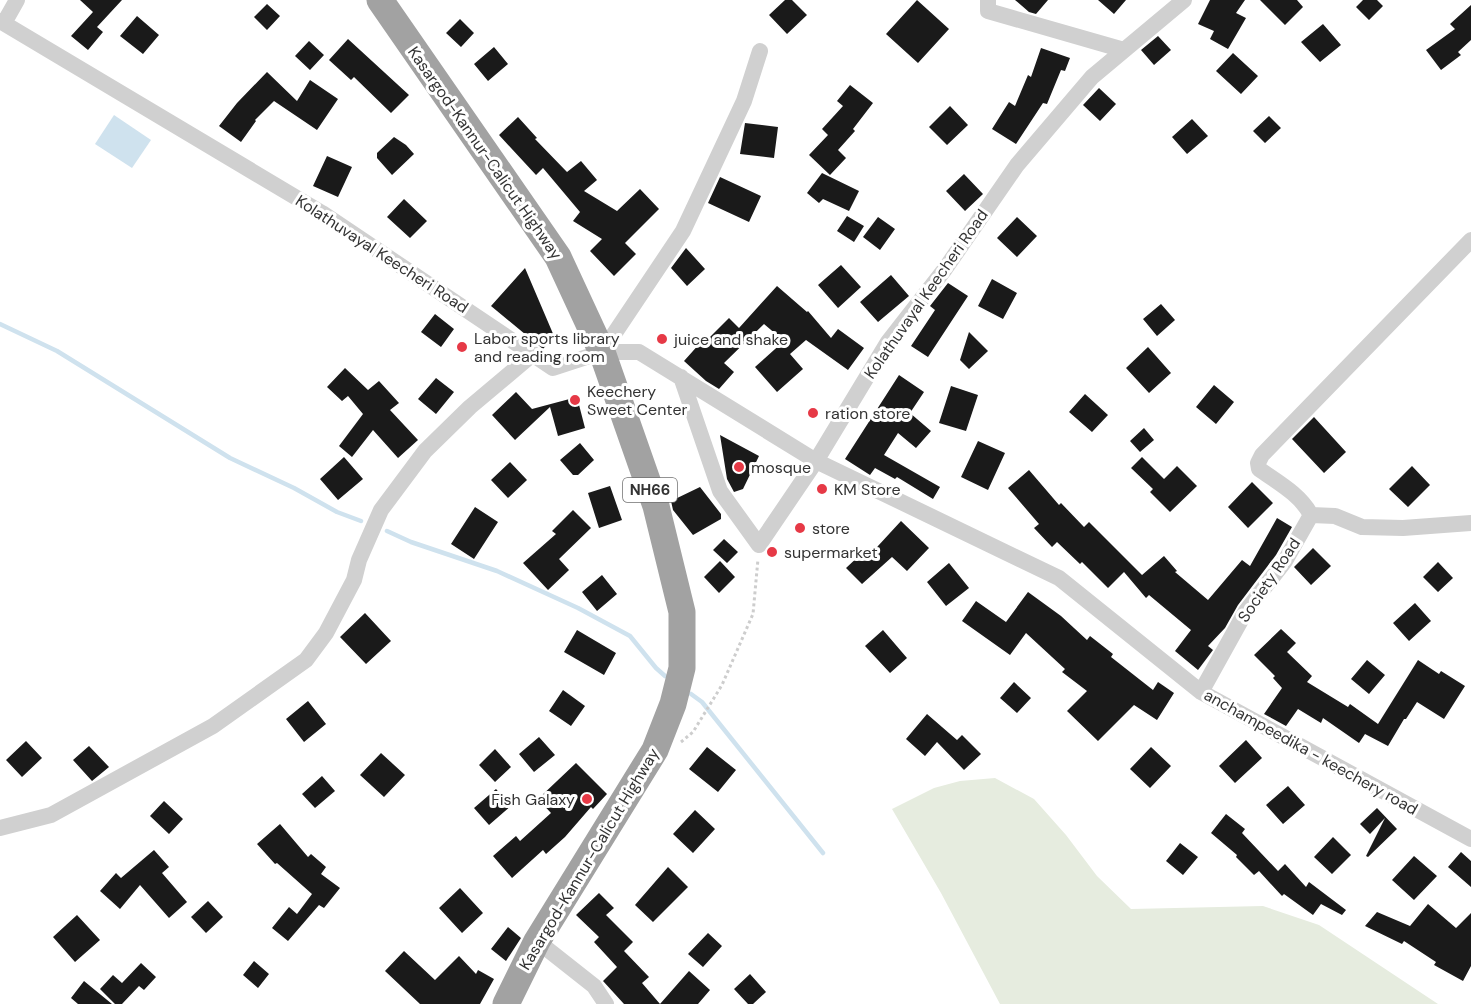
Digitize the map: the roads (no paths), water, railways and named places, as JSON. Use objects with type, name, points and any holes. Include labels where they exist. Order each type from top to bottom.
[{"type":"highway","name":"Kasargod-Kannur-Calicut Highway","points":[[380,0],[558,257],[602,352],[656,506],[682,612],[682,668],[673,704],[655,750],[537,941],[506,1004]]},
{"type":"street","points":[[2,22],[17,0]]},
{"type":"street","points":[[988,0],[988,11],[1124,50]]},
{"type":"street","name":"Kolathuvayal Keecheri Road","points":[[2,22],[322,213],[553,368],[602,352],[639,352],[816,461],[888,342],[945,269],[1017,165],[1092,77],[1184,0]]},
{"type":"street","points":[[1092,77],[1103,44]]},
{"type":"street","points":[[602,352],[683,231],[744,101],[760,51]]},
{"type":"street","points":[[1471,240],[1262,455],[1258,463],[1258,469],[1290,490],[1306,506],[1311,515],[1335,516],[1362,527],[1403,528],[1471,523]]},
{"type":"street","points":[[0,828],[51,815],[92,793],[213,726],[306,660],[326,633],[354,580],[359,560],[381,510],[425,451],[470,407],[533,354]]},
{"type":"street","points":[[681,377],[720,491],[759,545],[816,461]]},
{"type":"street","name":"anchampeedika - keechery road","points":[[816,461],[1059,578],[1201,692],[1471,839]]},
{"type":"street","name":"Society Road","points":[[1201,692],[1246,611],[1285,561],[1311,515]]},
{"type":"street","points":[[537,941],[594,986],[606,1004]]},
{"type":"water","points":[[114,115],[151,140],[132,168],[95,144]]},
{"type":"waterway","points":[[0,324],[57,351],[230,458],[294,488],[337,512],[361,521]]},
{"type":"waterway","points":[[387,531],[411,542],[497,571],[578,608],[630,636],[665,676]]},
{"type":"waterway","points":[[691,694],[702,702],[823,853]]},
{"type":"place","name":"juice and shake","points":[[662,339]]},
{"type":"place","name":"Labor sports library and reading room","points":[[462,347]]},
{"type":"place","name":"Keechery Sweet Center","points":[[575,400]]},
{"type":"place","name":"ration store","points":[[813,413]]},
{"type":"place","name":"mosque","points":[[739,467]]},
{"type":"place","name":"KM Store","points":[[822,489]]},
{"type":"place","name":"store","points":[[800,528]]},
{"type":"place","name":"supermarket","points":[[772,552]]},
{"type":"place","name":"Fish Galaxy","points":[[587,799]]}]
